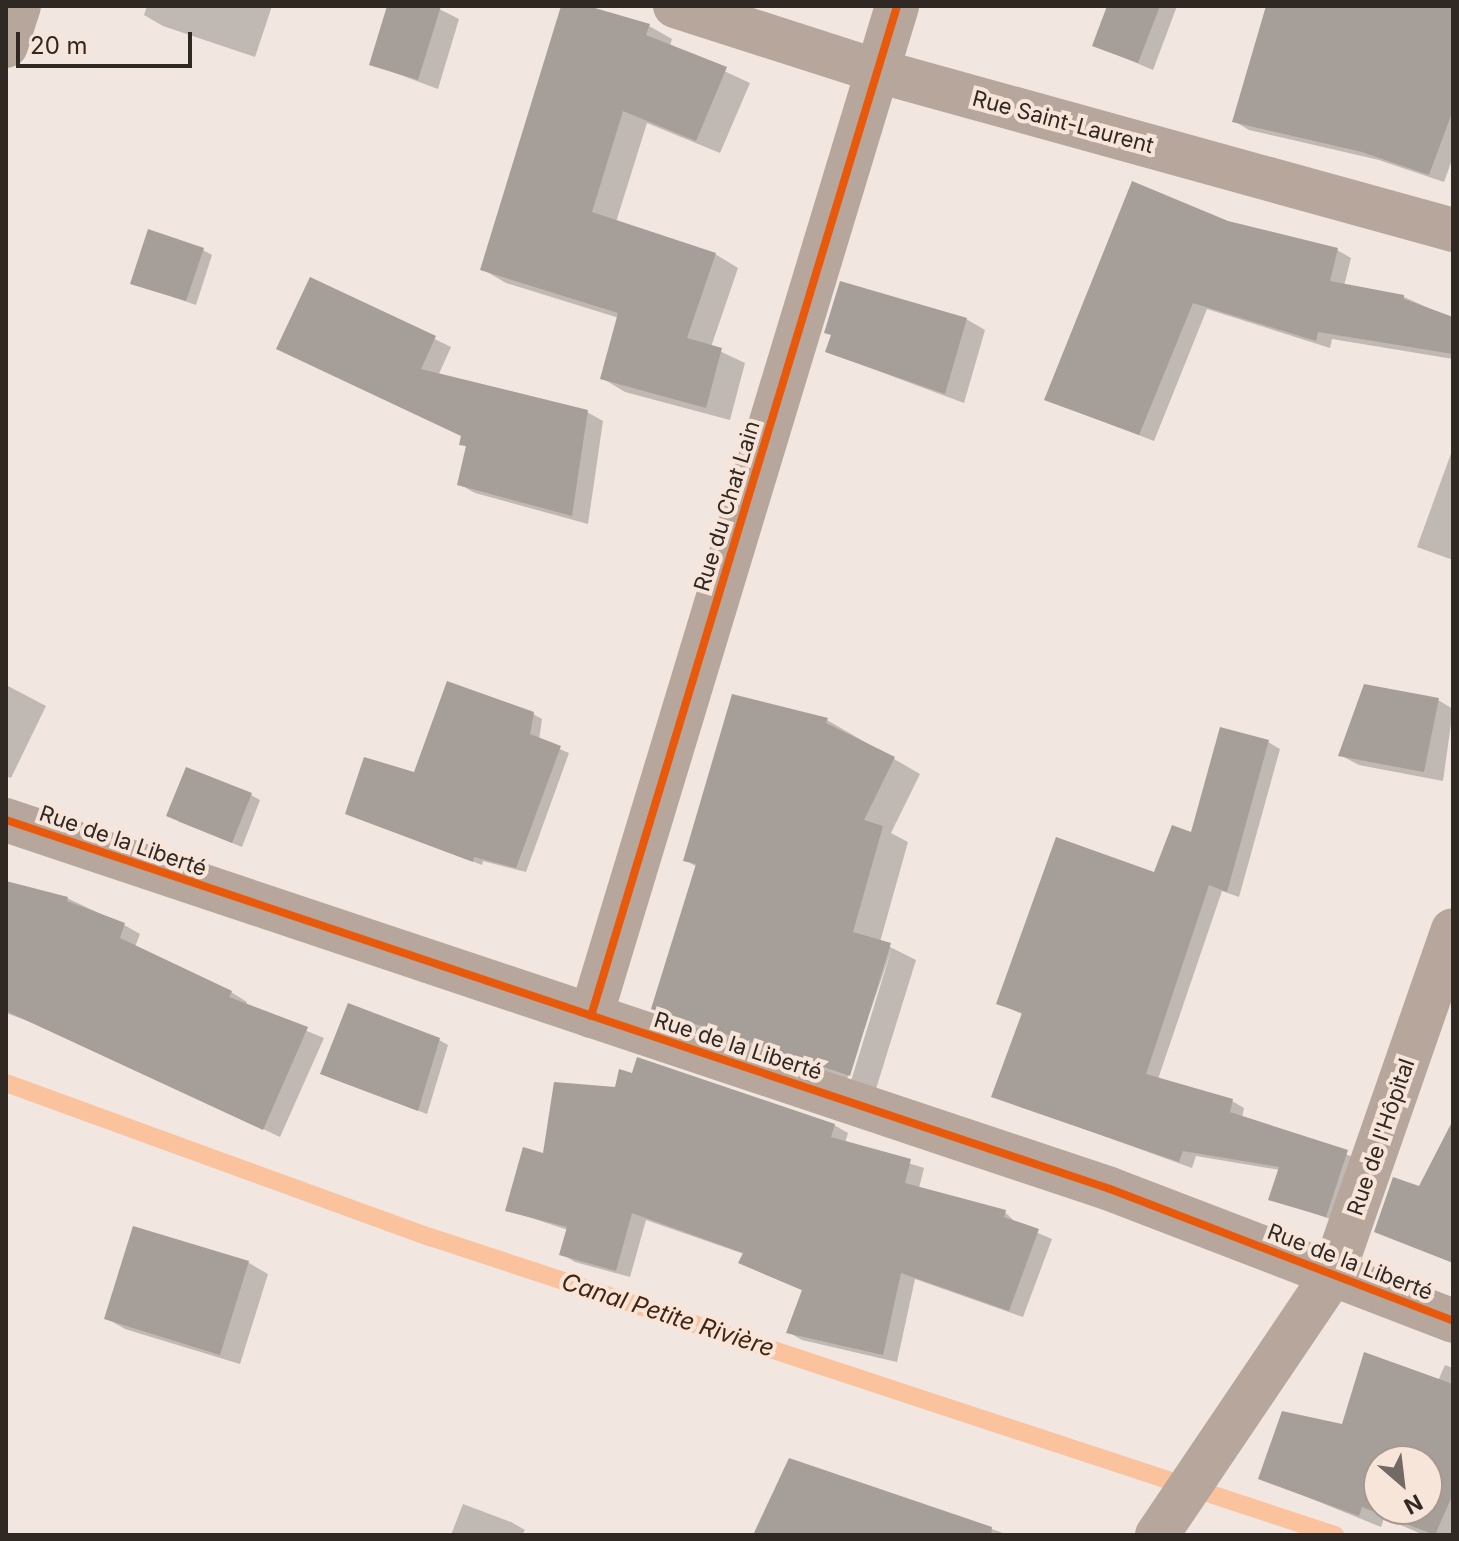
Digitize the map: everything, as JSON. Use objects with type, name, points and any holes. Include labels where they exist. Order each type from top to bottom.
[{"type":"street","points":[[6,46],[19,6]]},
{"type":"street","name":"Rue Saint-Laurent","points":[[675,6],[878,71],[1453,230]]},
{"type":"street","name":"Rue du Chat Lain","points":[[591,1016],[897,6]]},
{"type":"street","name":"Rue de la Liberté","points":[[6,820],[1096,1184],[1453,1321]]},
{"type":"street","name":"Rue de l'Hôpital","points":[[1159,1532],[1212,1458],[1333,1274],[1453,930]]},
{"type":"building","points":[[387,6],[441,6],[418,80],[369,65]]},
{"type":"building","points":[[561,6],[588,6],[650,24],[646,35],[727,67],[696,141],[623,111],[592,212],[716,253],[687,338],[722,348],[706,408],[600,379],[618,313],[480,270]]},
{"type":"building","points":[[1107,6],[1160,6],[1138,63],[1092,46]]},
{"type":"building","points":[[1266,6],[1453,6],[1453,110],[1429,175],[1362,152],[1232,122]]},
{"type":"building","points":[[1132,181],[1228,221],[1338,248],[1330,281],[1404,295],[1404,299],[1453,317],[1453,354],[1318,332],[1316,341],[1193,303],[1139,435],[1044,400]]},
{"type":"building","points":[[148,229],[204,248],[186,301],[130,284]]},
{"type":"building","points":[[310,277],[436,336],[421,369],[588,410],[572,516],[457,485],[466,446],[459,445],[461,436],[276,349]]},
{"type":"building","points":[[840,281],[967,318],[945,394],[825,352],[831,335],[824,333]]},
{"type":"building","points":[[447,681],[534,712],[530,734],[561,746],[516,868],[474,857],[473,862],[345,814],[364,757],[414,772]]},
{"type":"building","points":[[1364,684],[1439,698],[1424,772],[1338,756]]},
{"type":"building","points":[[732,694],[828,718],[826,723],[895,757],[864,820],[883,826],[853,932],[891,943],[850,1076],[651,1009],[696,864],[683,861]]},
{"type":"building","points":[[1220,727],[1269,740],[1227,892],[1209,885],[1146,1074],[1233,1099],[1230,1112],[1348,1150],[1326,1217],[1268,1200],[1279,1167],[1183,1151],[1179,1162],[991,1097],[1022,1013],[996,1004],[1056,837],[1154,872],[1172,825],[1191,832]]},
{"type":"building","points":[[186,767],[252,793],[232,843],[166,816]]},
{"type":"building","points":[[6,881],[68,897],[67,901],[125,923],[120,938],[232,991],[229,997],[308,1027],[263,1130],[6,1011]]},
{"type":"building","points":[[348,1003],[440,1038],[418,1111],[320,1074]]},
{"type":"building","points":[[637,1057],[835,1124],[831,1137],[911,1159],[905,1183],[1006,1210],[1004,1217],[1039,1229],[1009,1311],[901,1273],[883,1355],[786,1333],[802,1290],[738,1263],[743,1253],[632,1213],[616,1271],[559,1255],[567,1227],[505,1211],[523,1147],[543,1153],[554,1082],[615,1087],[619,1069],[632,1073]]},
{"type":"building","points":[[1453,1120],[1453,1263],[1374,1232],[1393,1177],[1419,1186]]},
{"type":"building","points":[[133,1226],[249,1261],[220,1355],[104,1319]]},
{"type":"building","points":[[1364,1352],[1453,1384],[1453,1494],[1443,1517],[1443,1445],[1363,1445],[1363,1507],[1359,1516],[1258,1479],[1282,1411],[1342,1424]]},
{"type":"building","points":[[789,1458],[992,1527],[991,1535],[753,1535]]},
{"type":"building","points":[[1409,1525],[1439,1525],[1435,1535]]},
{"type":"waterway","name":"Canal Petite Rivière","points":[[6,1083],[430,1237],[1335,1535]]},
{"type":"cycle path","points":[[591,1016],[897,6]]},
{"type":"cycle path","points":[[6,820],[1110,1189],[1453,1321]]}]
